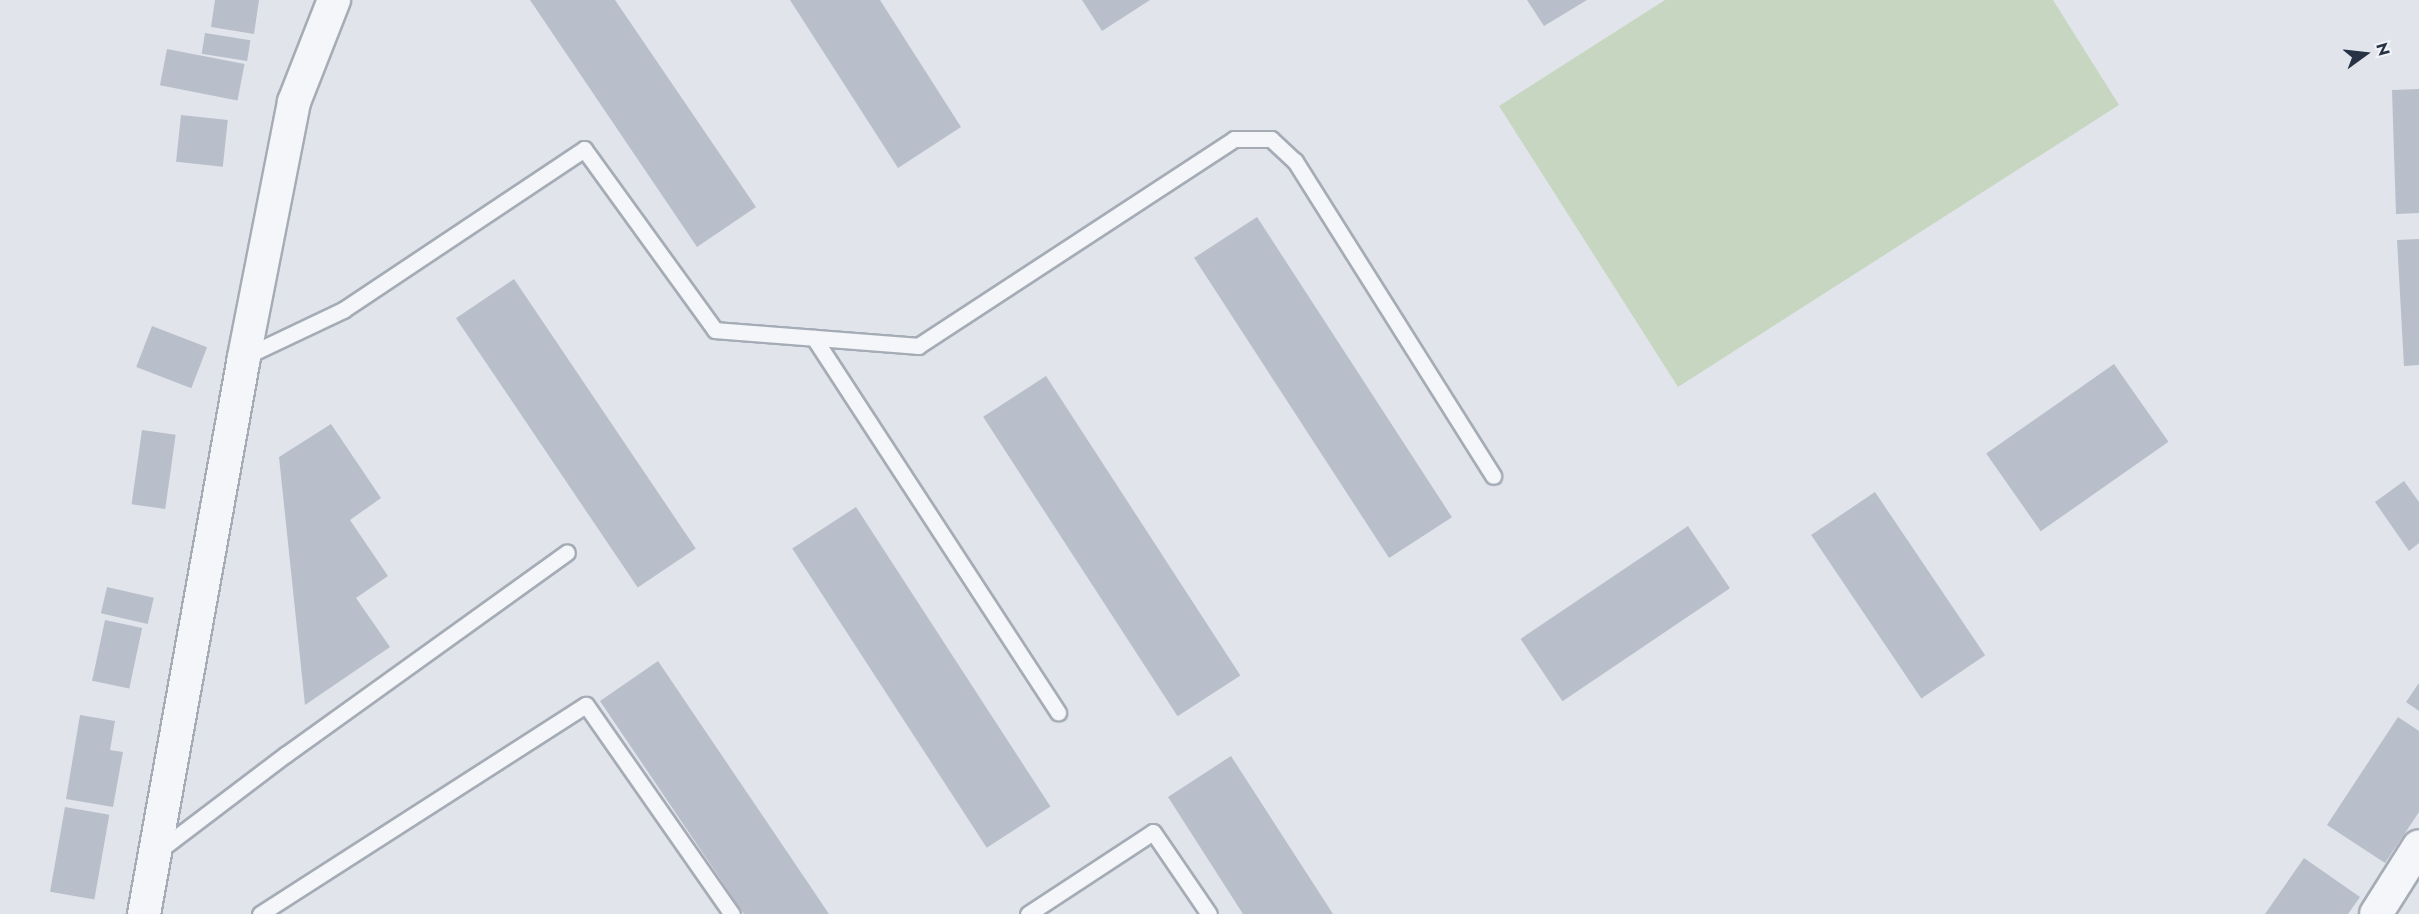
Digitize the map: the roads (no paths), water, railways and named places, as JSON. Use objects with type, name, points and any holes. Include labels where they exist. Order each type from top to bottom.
[{"type":"street","points":[[144,914],[244,357],[294,102],[334,0]]},
{"type":"street","points":[[2376,914],[2419,846]]},
{"type":"lane","points":[[244,357],[343,310],[584,149],[715,330],[918,346],[1234,139],[1271,140],[1295,161],[1493,476]]},
{"type":"lane","points":[[814,338],[1058,712]]},
{"type":"lane","points":[[155,854],[285,755],[567,552]]},
{"type":"lane","points":[[260,914],[586,705],[732,914]]},
{"type":"lane","points":[[1028,914],[1153,832],[1209,914]]}]
